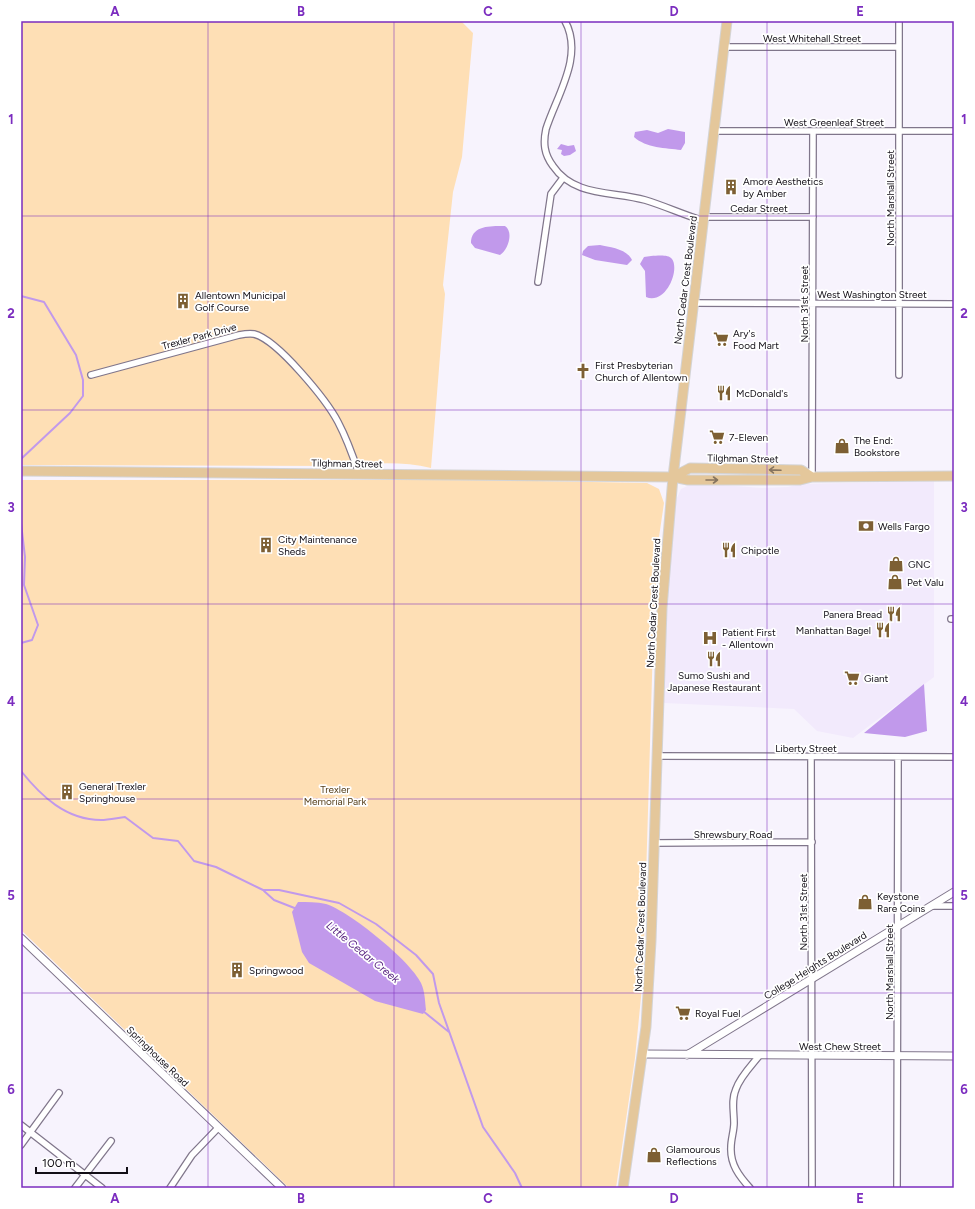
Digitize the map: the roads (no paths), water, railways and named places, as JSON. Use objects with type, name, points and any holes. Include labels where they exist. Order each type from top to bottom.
[{"type":"main road","name":"North Cedar Crest Boulevard","points":[[623,1188],[642,1054],[650,973],[662,608],[673,476],[728,21]]},
{"type":"main road","name":"Tilghman Street","points":[[21,471],[673,476],[688,480],[800,480],[812,477],[954,476]]},
{"type":"street","points":[[538,282],[551,194],[563,178],[549,161],[544,147],[544,139],[546,128],[571,59],[572,40],[566,21]]},
{"type":"street","name":"North Marshall Street","points":[[899,21],[899,375]]},
{"type":"street","name":"West Whitehall Street","points":[[724,47],[899,47]]},
{"type":"street","name":"West Greenleaf Street","points":[[714,131],[954,131]]},
{"type":"street","name":"North 31st Street","points":[[812,477],[813,131]]},
{"type":"street","name":"Cedar Street","points":[[563,178],[584,190],[645,200],[704,219],[813,217]]},
{"type":"street","name":"West Washington Street","points":[[693,303],[954,304]]},
{"type":"street","name":"Trexler Park Drive","points":[[91,374],[239,334],[254,334],[266,340],[292,363],[328,404],[339,422],[359,474]]},
{"type":"street","name":"Liberty Street","points":[[657,756],[954,757]]},
{"type":"street","name":"North 31st Street","points":[[812,757],[812,1188]]},
{"type":"street","name":"North Marshall Street","points":[[897,1188],[898,757]]},
{"type":"street","name":"Shrewsbury Road","points":[[654,843],[812,842]]},
{"type":"street","name":"College Heights Boulevard","points":[[687,1056],[954,892]]},
{"type":"street","points":[[932,906],[954,906]]},
{"type":"street","name":"Springhouse Road","points":[[21,938],[282,1188]]},
{"type":"street","points":[[708,1043],[713,1050],[725,1056]]},
{"type":"street","name":"West Chew Street","points":[[642,1054],[687,1056],[954,1056]]},
{"type":"street","points":[[750,1188],[740,1178],[734,1167],[730,1147],[734,1129],[733,1105],[737,1086],[759,1056]]},
{"type":"street","points":[[21,1145],[59,1093]]},
{"type":"street","points":[[21,1125],[102,1188]]},
{"type":"street","points":[[170,1188],[192,1154],[218,1128]]},
{"type":"street","points":[[75,1188],[111,1142]]},
{"type":"water","points":[[668,129],[685,132],[685,143],[681,150],[650,145],[639,141],[634,137],[635,132],[647,130],[658,133]]},
{"type":"water","points":[[561,144],[568,146],[574,145],[576,151],[570,155],[564,156],[561,154],[562,150],[557,149]]},
{"type":"water","points":[[505,226],[509,232],[509,241],[503,253],[500,255],[475,248],[471,243],[474,233],[478,230],[488,227]]},
{"type":"water","points":[[600,245],[622,251],[630,256],[632,260],[627,265],[595,260],[582,255],[583,251],[588,246]]},
{"type":"water","points":[[668,256],[672,259],[674,264],[673,278],[670,285],[660,296],[653,298],[646,297],[645,271],[640,264],[644,257]]},
{"type":"water","points":[[924,684],[927,731],[905,737],[864,733]]},
{"type":"water","points":[[298,902],[323,903],[336,909],[364,926],[393,950],[405,962],[421,983],[426,1010],[423,1014],[375,1001],[309,963],[302,952],[292,912]]},
{"type":"waterway","name":"Little Cedar Creek","points":[[21,296],[44,302],[76,355],[83,380],[83,396],[70,413],[21,459]]},
{"type":"waterway","name":"Little Cedar Creek","points":[[21,523],[25,557],[24,585],[38,625],[32,640],[21,643]]},
{"type":"waterway","name":"Little Cedar Creek","points":[[21,771],[37,789],[55,805],[66,811],[88,819],[104,820],[125,817],[153,838],[178,841],[194,861],[216,867],[263,890],[279,890],[339,903],[376,924],[416,955],[433,974],[439,1003],[483,1127],[515,1173],[522,1188]]},
{"type":"waterway","name":"Little Cedar Creek","points":[[264,891],[274,900],[297,909]]},
{"type":"waterway","name":"Little Cedar Creek","points":[[423,1011],[449,1032]]},
{"type":"place","name":"Amore Aesthetics by Amber","points":[[731,187]]},
{"type":"place","name":"Allentown Municipal Golf Course","points":[[183,301]]},
{"type":"place","name":"Ary's Food Mart","points":[[721,339]]},
{"type":"place","name":"First Presbyterian Church of Allentown","points":[[583,371]]},
{"type":"place","name":"McDonald's","points":[[724,393]]},
{"type":"place","name":"7-Eleven","points":[[717,437]]},
{"type":"place","name":"The End: Bookstore","points":[[842,446]]},
{"type":"place","name":"Wells Fargo","points":[[866,526]]},
{"type":"place","name":"City Maintenance Sheds","points":[[266,545]]},
{"type":"place","name":"Chipotle","points":[[729,550]]},
{"type":"place","name":"GNC","points":[[896,564]]},
{"type":"place","name":"Pet Valu","points":[[895,582]]},
{"type":"place","name":"Panera Bread","points":[[894,614]]},
{"type":"place","name":"Manhattan Bagel","points":[[883,630]]},
{"type":"place","name":"Patient First - Allentown","points":[[710,638]]},
{"type":"place","name":"Sumo Sushi and Japanese Restaurant","points":[[714,659]]},
{"type":"place","name":"Giant","points":[[852,678]]},
{"type":"place","name":"General Trexler Springhouse","points":[[67,792]]},
{"type":"place","name":"Keystone Rare Coins","points":[[865,902]]},
{"type":"place","name":"Springwood","points":[[237,970]]},
{"type":"place","name":"Royal Fuel","points":[[683,1013]]},
{"type":"place","name":"Glamourous Reflections","points":[[654,1155]]},
{"type":"park label","name":"Trexler Memorial Park","points":[[335,794]]}]
